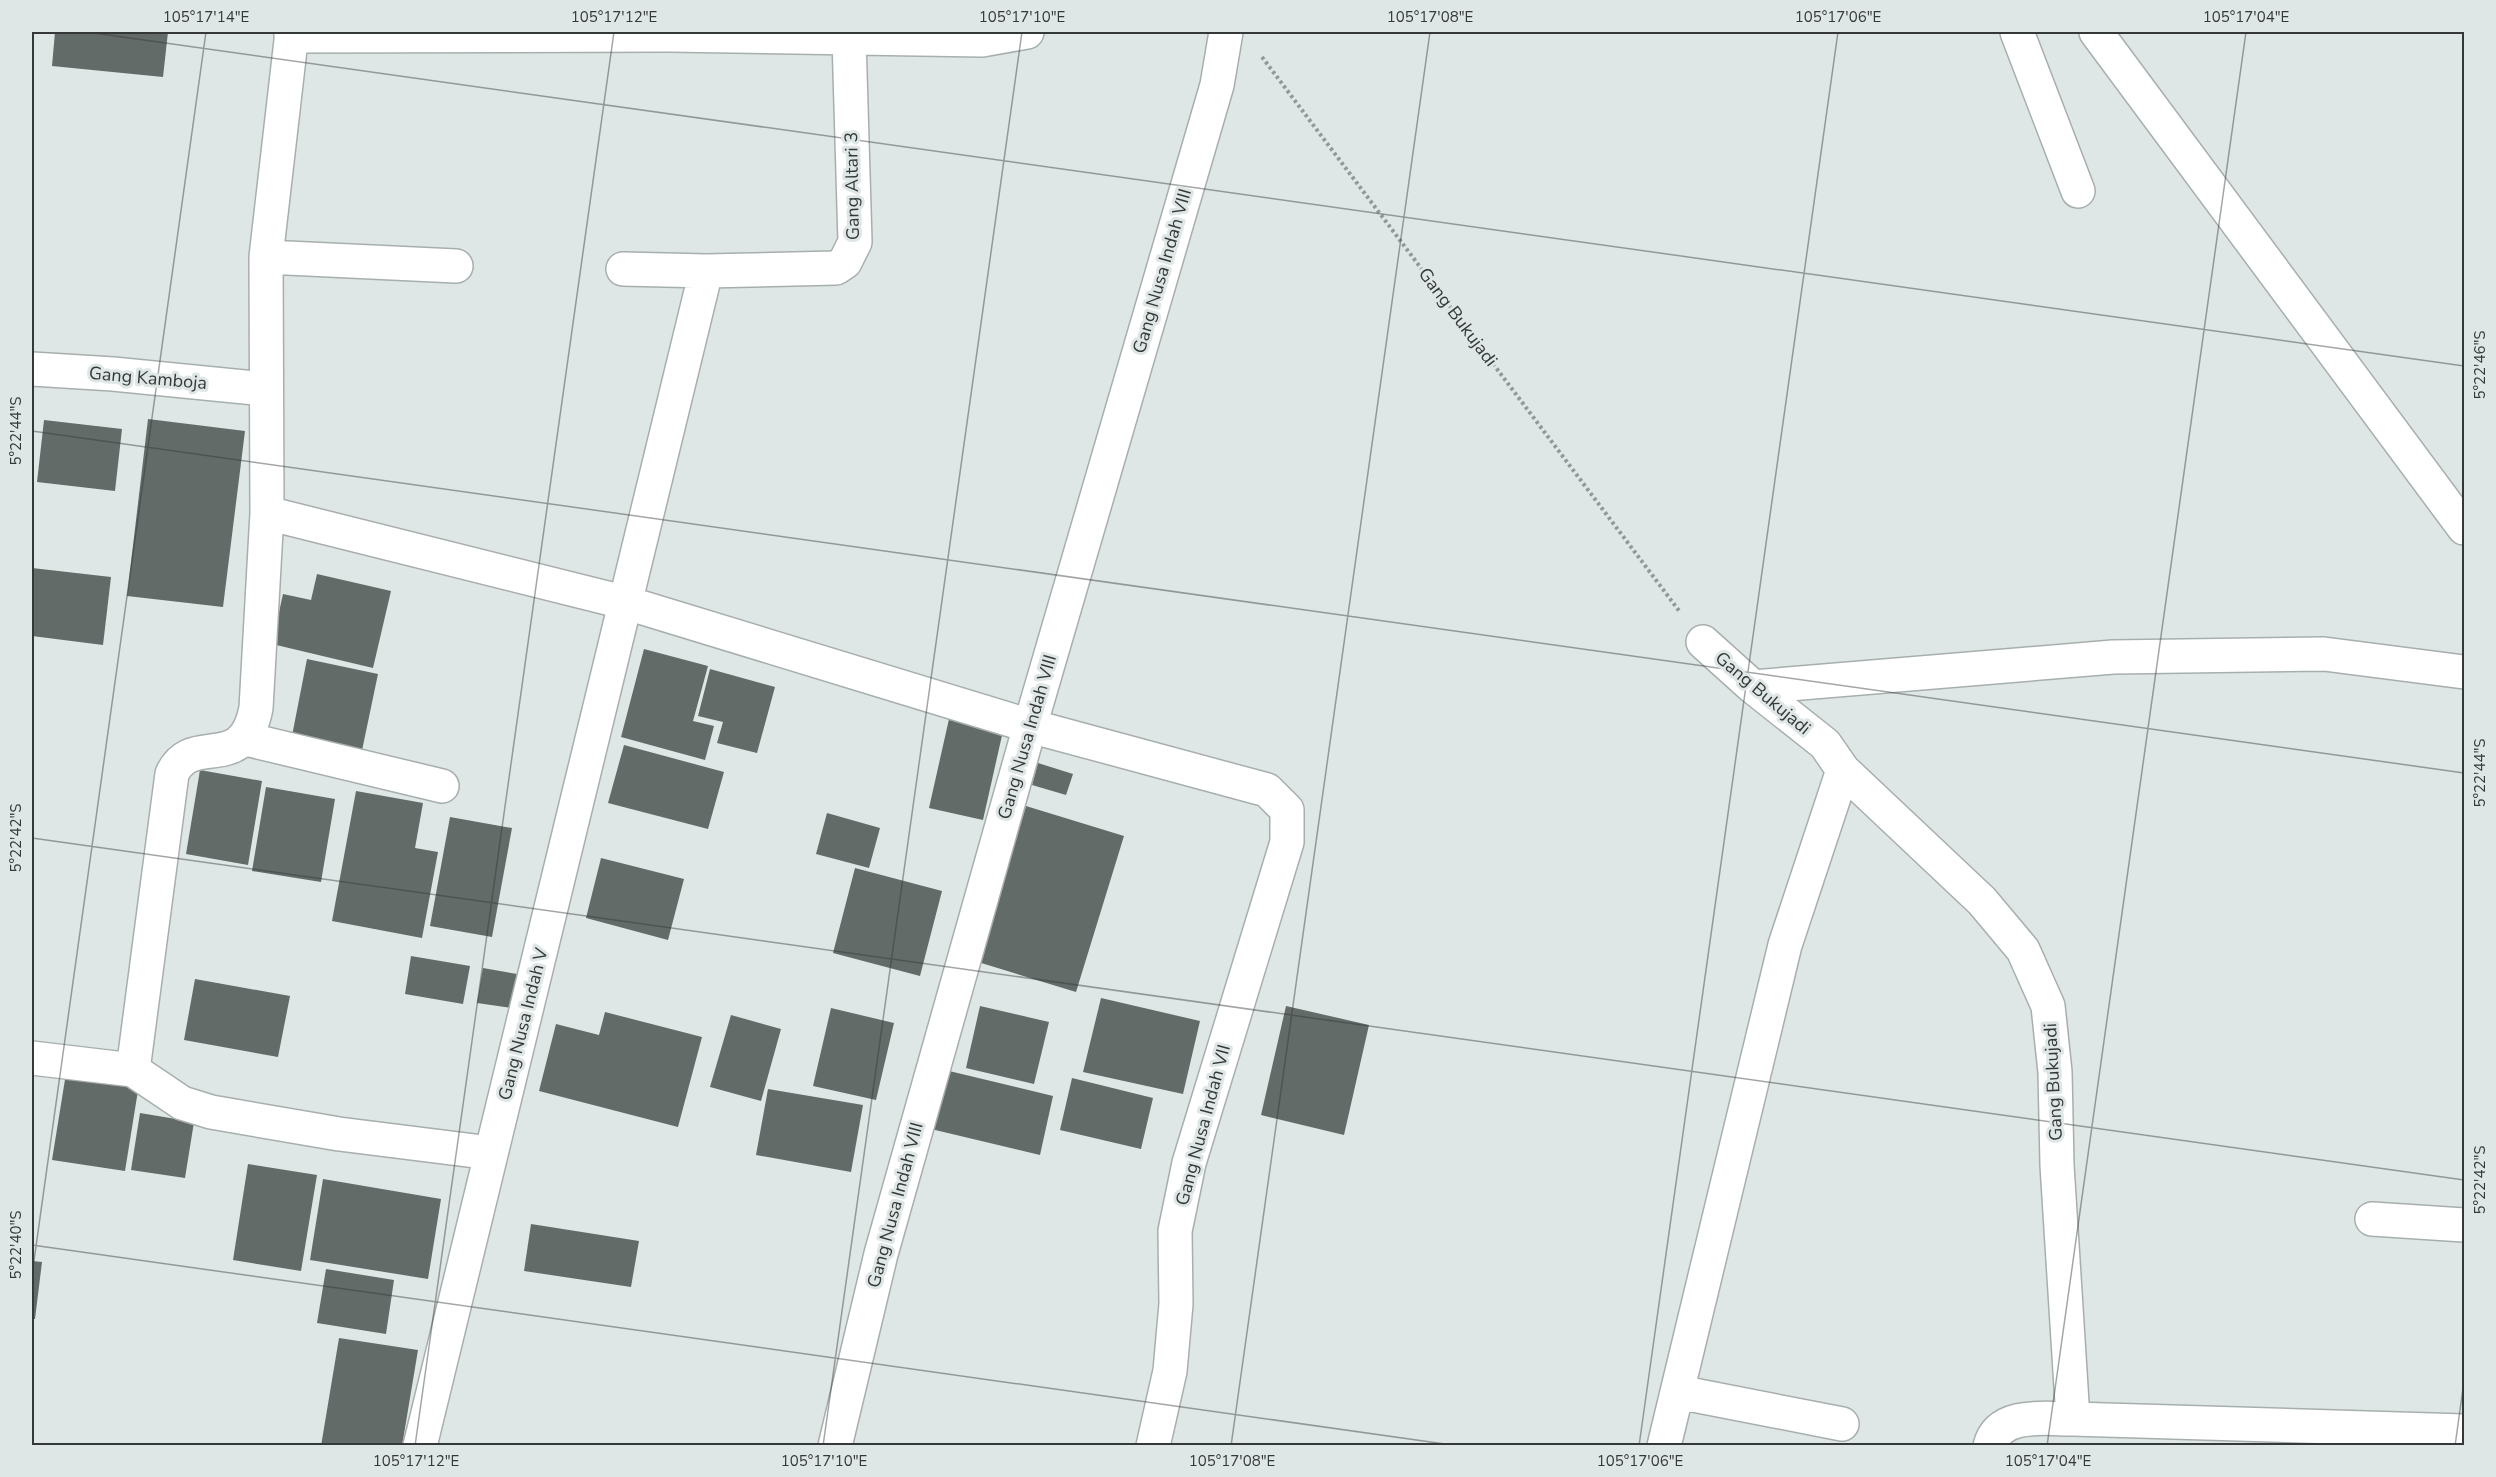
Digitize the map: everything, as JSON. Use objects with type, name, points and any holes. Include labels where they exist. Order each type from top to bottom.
[{"type":"street","points":[[246,739],[253,726],[256,708],[267,513],[265,389],[267,257],[291,34],[670,35],[982,40],[1027,32]]},
{"type":"street","name":"Gang Nusa Indah VIII","points":[[835,1446],[880,1254],[1030,726],[1217,85],[1226,32]]},
{"type":"street","points":[[2017,32],[2078,192]]},
{"type":"street","points":[[2096,32],[2464,528]]},
{"type":"street","name":"Gang Altari 3","points":[[623,269],[706,271],[836,268],[845,262],[852,253],[855,242],[849,38]]},
{"type":"street","points":[[267,257],[456,266]]},
{"type":"street","points":[[627,603],[706,271]]},
{"type":"street","name":"Gang Kamboja","points":[[32,369],[113,374],[265,389]]},
{"type":"street","points":[[267,513],[627,603],[1030,726]]},
{"type":"street","name":"Gang Nusa Indah V","points":[[420,1446],[627,603]]},
{"type":"street","name":"Gang Bukujadi","points":[[1703,642],[1753,687],[1825,744],[1843,770],[1982,901],[2023,950],[2048,1006],[2055,1072],[2057,1165],[2073,1419]]},
{"type":"street","points":[[1753,687],[2113,657],[2324,654],[2464,672]]},
{"type":"street","name":"Gang Nusa Indah VII","points":[[1030,726],[1267,790],[1287,810],[1287,842],[1186,1175],[1175,1231],[1176,1304],[1170,1371],[1153,1446]]},
{"type":"street","points":[[133,1070],[172,774],[177,763],[187,755],[212,752],[246,739],[442,786]]},
{"type":"street","points":[[1664,1446],[1785,945],[1843,770]]},
{"type":"street","points":[[32,1058],[133,1070],[182,1102],[211,1112],[339,1134],[491,1153]]},
{"type":"street","points":[[2372,1219],[2464,1225]]},
{"type":"street","points":[[1678,1392],[1842,1424]]},
{"type":"street","points":[[1990,1446],[1992,1439],[2004,1425],[2019,1420],[2073,1419],[2339,1436],[2464,1431]]},
{"type":"path","name":"Gang Bukujadi","points":[[1258,50],[1703,642]]},
{"type":"building","points":[[55,32],[168,32],[163,77],[52,66]]},
{"type":"building","points":[[148,419],[245,431],[223,607],[127,596]]},
{"type":"building","points":[[44,420],[122,429],[115,491],[37,482]]},
{"type":"building","points":[[32,568],[111,577],[103,645],[32,636]]},
{"type":"building","points":[[317,574],[391,591],[373,668],[272,644],[283,594],[311,600]]},
{"type":"building","points":[[644,649],[708,666],[693,721],[714,726],[705,760],[621,737]]},
{"type":"building","points":[[307,659],[378,674],[360,760],[290,746]]},
{"type":"building","points":[[710,669],[775,687],[757,753],[717,743],[723,722],[698,716]]},
{"type":"building","points":[[949,719],[1003,731],[983,820],[929,808]]},
{"type":"building","points":[[624,745],[724,772],[708,829],[608,803]]},
{"type":"building","points":[[1038,763],[1073,774],[1066,795],[1032,785]]},
{"type":"building","points":[[200,770],[262,781],[248,865],[186,854]]},
{"type":"building","points":[[266,787],[335,799],[321,882],[252,871]]},
{"type":"building","points":[[356,791],[423,803],[415,848],[438,852],[422,938],[332,921]]},
{"type":"building","points":[[1026,806],[1124,836],[1076,992],[978,962]]},
{"type":"building","points":[[827,813],[880,828],[869,868],[816,854]]},
{"type":"building","points":[[450,817],[512,828],[492,937],[430,926]]},
{"type":"building","points":[[601,858],[684,879],[668,940],[586,918]]},
{"type":"building","points":[[855,868],[942,891],[920,976],[833,953]]},
{"type":"building","points":[[411,956],[470,966],[463,1004],[405,994]]},
{"type":"building","points":[[483,968],[517,974],[511,1008],[477,1003]]},
{"type":"building","points":[[195,979],[290,996],[278,1057],[184,1040]]},
{"type":"building","points":[[1101,998],[1200,1021],[1183,1094],[1083,1072]]},
{"type":"building","points":[[980,1006],[1049,1022],[1034,1084],[966,1068]]},
{"type":"building","points":[[1286,1006],[1369,1025],[1344,1135],[1261,1115]]},
{"type":"building","points":[[831,1008],[894,1023],[876,1100],[813,1086]]},
{"type":"building","points":[[605,1012],[702,1037],[678,1127],[539,1091],[556,1024],[599,1035]]},
{"type":"building","points":[[731,1015],[781,1029],[761,1101],[710,1087]]},
{"type":"building","points":[[67,1067],[140,1078],[125,1171],[52,1160]]},
{"type":"building","points":[[945,1070],[1053,1096],[1040,1155],[931,1129]]},
{"type":"building","points":[[1072,1078],[1153,1098],[1141,1149],[1060,1130]]},
{"type":"building","points":[[768,1089],[863,1105],[851,1172],[756,1155]]},
{"type":"building","points":[[140,1113],[194,1122],[185,1178],[131,1170]]},
{"type":"building","points":[[248,1164],[317,1175],[301,1271],[233,1260]]},
{"type":"building","points":[[323,1179],[441,1199],[428,1279],[310,1260]]},
{"type":"building","points":[[531,1224],[639,1241],[631,1287],[524,1271]]},
{"type":"building","points":[[32,1261],[42,1262],[35,1319],[32,1319]]},
{"type":"building","points":[[326,1269],[394,1280],[386,1334],[317,1323]]},
{"type":"building","points":[[339,1338],[418,1350],[402,1446],[321,1446]]}]
